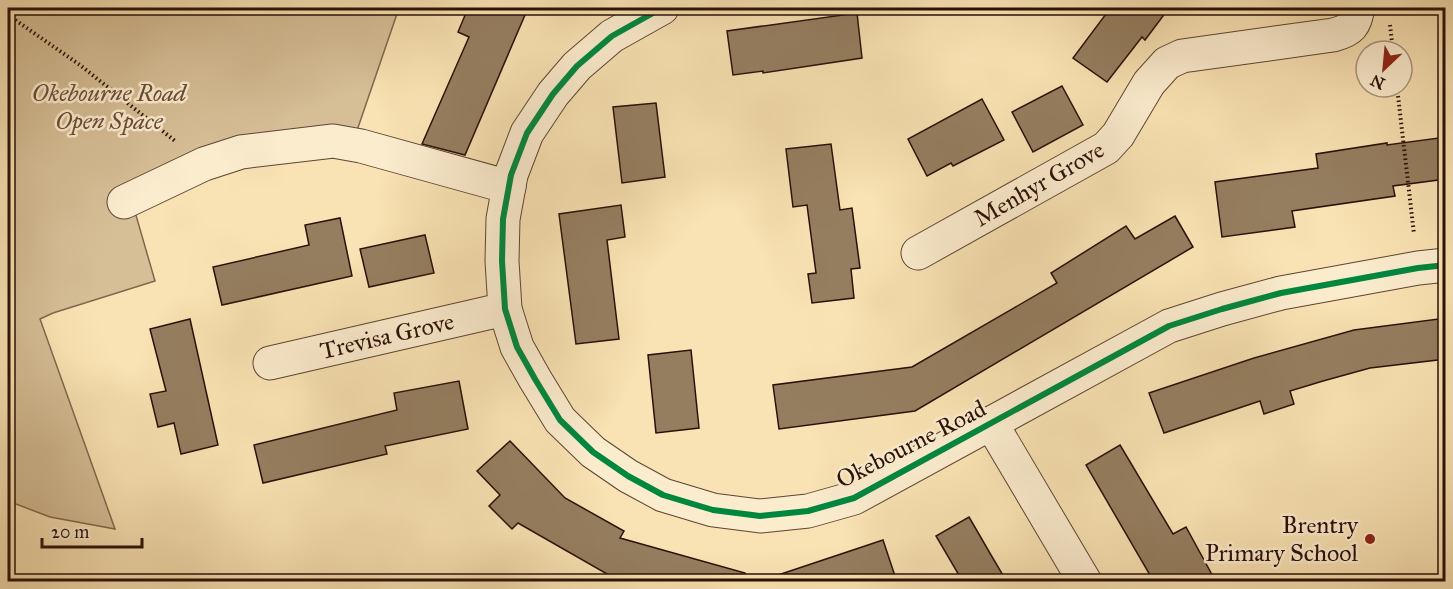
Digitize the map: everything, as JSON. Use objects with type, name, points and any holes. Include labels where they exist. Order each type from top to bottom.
[{"type":"street","name":"Okebourne Road","points":[[662,8],[612,36],[577,66],[553,94],[527,133],[508,187],[502,219],[502,261],[505,309],[517,347],[560,420],[593,452],[628,476],[663,495],[713,510],[760,516],[808,511],[855,498],[1169,326],[1281,293],[1432,266]]},
{"type":"street","name":"Menhyr Grove","points":[[918,253],[1106,148],[1118,135],[1149,83],[1167,63],[1182,56],[1344,33],[1354,25],[1358,8]]},
{"type":"street","points":[[124,202],[204,164],[241,152],[333,141],[361,146],[508,187]]},
{"type":"street","name":"Trevisa Grove","points":[[270,363],[505,309]]},
{"type":"street","points":[[991,423],[1085,582]]},
{"type":"path","points":[[8,15],[80,65],[204,164]]},
{"type":"path","points":[[1399,99],[1432,266]]},
{"type":"green space","name":"Okebourne Road Open Space","points":[[8,8],[399,8],[352,145],[209,174],[133,205],[155,281],[40,319],[115,529],[50,517],[8,501]]},
{"type":"building","points":[[468,8],[528,8],[465,155],[422,144],[469,37],[458,32]]},
{"type":"building","points":[[1106,8],[1169,8],[1145,40],[1142,37],[1107,82],[1073,58],[1109,10]]},
{"type":"building","points":[[857,13],[862,58],[763,73],[763,71],[733,75],[727,31]]},
{"type":"building","points":[[1062,86],[1083,125],[1033,152],[1012,112]]},
{"type":"building","points":[[982,99],[1004,140],[953,166],[951,163],[927,176],[908,139]]},
{"type":"building","points":[[656,103],[665,177],[622,183],[613,107]]},
{"type":"building","points":[[1446,137],[1446,179],[1393,186],[1395,196],[1292,211],[1295,227],[1222,237],[1215,182],[1318,168],[1316,154]]},
{"type":"building","points":[[831,144],[840,210],[852,208],[860,268],[851,269],[854,298],[812,303],[808,274],[816,273],[807,205],[793,207],[786,149]]},
{"type":"building","points":[[621,205],[625,237],[607,240],[619,339],[576,344],[559,214]]},
{"type":"building","points":[[1175,216],[1193,247],[915,411],[779,429],[773,385],[912,367],[1057,283],[1051,273],[1126,226],[1135,239]]},
{"type":"building","points":[[340,218],[352,276],[222,305],[213,267],[309,245],[305,225]]},
{"type":"building","points":[[425,235],[434,273],[369,287],[360,249]]},
{"type":"building","points":[[1446,318],[1446,359],[1370,368],[1323,381],[1290,391],[1294,404],[1264,414],[1260,401],[1164,433],[1149,393],[1254,358],[1354,330]]},
{"type":"building","points":[[190,319],[218,445],[181,454],[174,423],[158,427],[150,394],[166,391],[150,329]]},
{"type":"building","points":[[691,350],[699,428],[656,433],[648,355]]},
{"type":"building","points":[[459,381],[468,429],[385,446],[387,454],[263,483],[254,445],[397,410],[394,393]]},
{"type":"building","points":[[510,441],[565,498],[624,531],[620,538],[745,573],[744,582],[621,582],[518,523],[512,529],[489,506],[500,495],[477,471]]},
{"type":"building","points":[[1120,445],[1173,534],[1186,527],[1216,582],[1154,582],[1086,465]]},
{"type":"building","points":[[969,517],[1007,582],[963,582],[936,536]]},
{"type":"building","points":[[883,540],[897,582],[773,582],[772,577]]},
{"type":"cycle path","points":[[662,8],[612,36],[577,66],[553,94],[527,133],[511,175],[503,219],[502,261],[505,309],[517,347],[560,420],[593,452],[628,476],[663,495],[713,510],[760,516],[808,511],[854,498],[1169,326],[1281,293],[1446,265]]},
{"type":"place","name":"Brentry Primary School","points":[[1370,539]]}]
